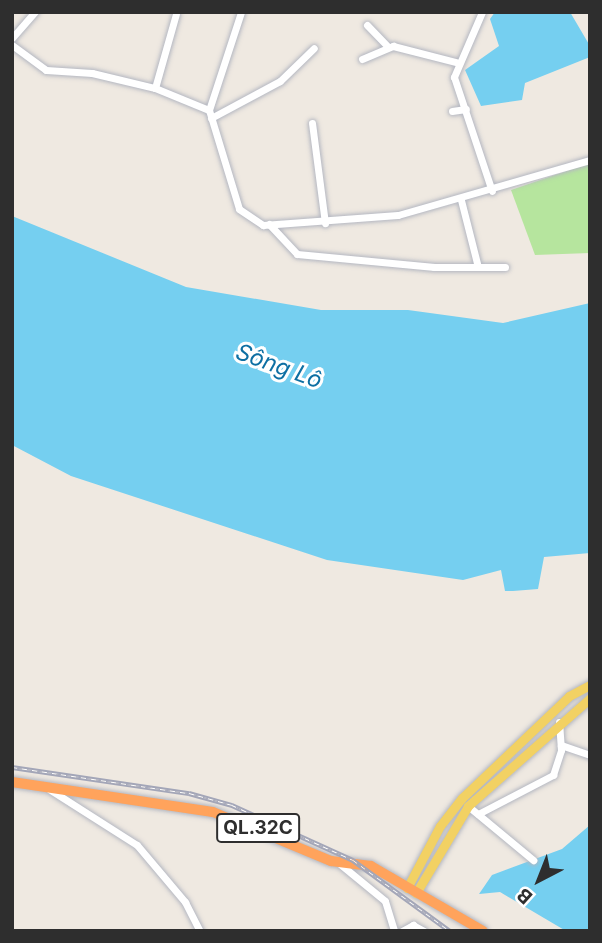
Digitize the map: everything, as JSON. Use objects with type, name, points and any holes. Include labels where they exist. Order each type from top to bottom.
[{"type":"highway","name":"QL.32C","points":[[12,782],[213,812],[331,860],[371,866],[483,931]]},
{"type":"main road","points":[[412,890],[444,820],[503,758],[569,696],[590,685]]},
{"type":"main road","points":[[412,890],[468,806],[559,720],[590,698]]},
{"type":"main road","points":[[503,758],[510,766]]},
{"type":"street","points":[[12,38],[35,12]]},
{"type":"street","points":[[241,12],[210,114],[239,209],[251,220],[269,224],[325,223],[461,200],[590,160]]},
{"type":"street","points":[[482,12],[456,62],[454,76],[492,191]]},
{"type":"street","points":[[155,88],[176,15]]},
{"type":"street","points":[[367,25],[387,46],[456,62]]},
{"type":"street","points":[[12,44],[46,70],[92,73],[155,88],[210,114]]},
{"type":"street","points":[[362,59],[387,46]]},
{"type":"street","points":[[210,114],[280,81],[314,48]]},
{"type":"street","points":[[452,111],[466,109]]},
{"type":"street","points":[[312,123],[325,223]]},
{"type":"street","points":[[461,200],[478,267]]},
{"type":"street","points":[[269,224],[297,254],[505,267]]},
{"type":"street","points":[[478,814],[553,775],[561,745],[559,720]]},
{"type":"street","points":[[561,745],[590,755]]},
{"type":"street","points":[[46,786],[136,845],[185,902],[200,931]]},
{"type":"street","points":[[468,806],[533,860]]},
{"type":"street","points":[[331,860],[376,890],[391,913],[394,931]]},
{"type":"street","points":[[402,931],[413,925],[424,931]]},
{"type":"green space","points":[[590,163],[590,253],[535,255],[511,190]]},
{"type":"water","points":[[495,12],[570,12],[590,46],[590,57],[525,83],[522,100],[481,106],[465,70],[499,46],[490,19]]},
{"type":"water","name":"Sông Lô","points":[[12,216],[186,287],[321,310],[408,310],[503,323],[590,303],[590,553],[544,557],[538,589],[513,591],[505,591],[501,570],[463,580],[327,560],[71,476],[12,445]]},
{"type":"water","points":[[590,825],[590,931],[566,931],[500,892],[479,894],[492,875],[562,849]]},
{"type":"railway","points":[[12,767],[189,793],[232,805],[353,860],[450,931]]}]
